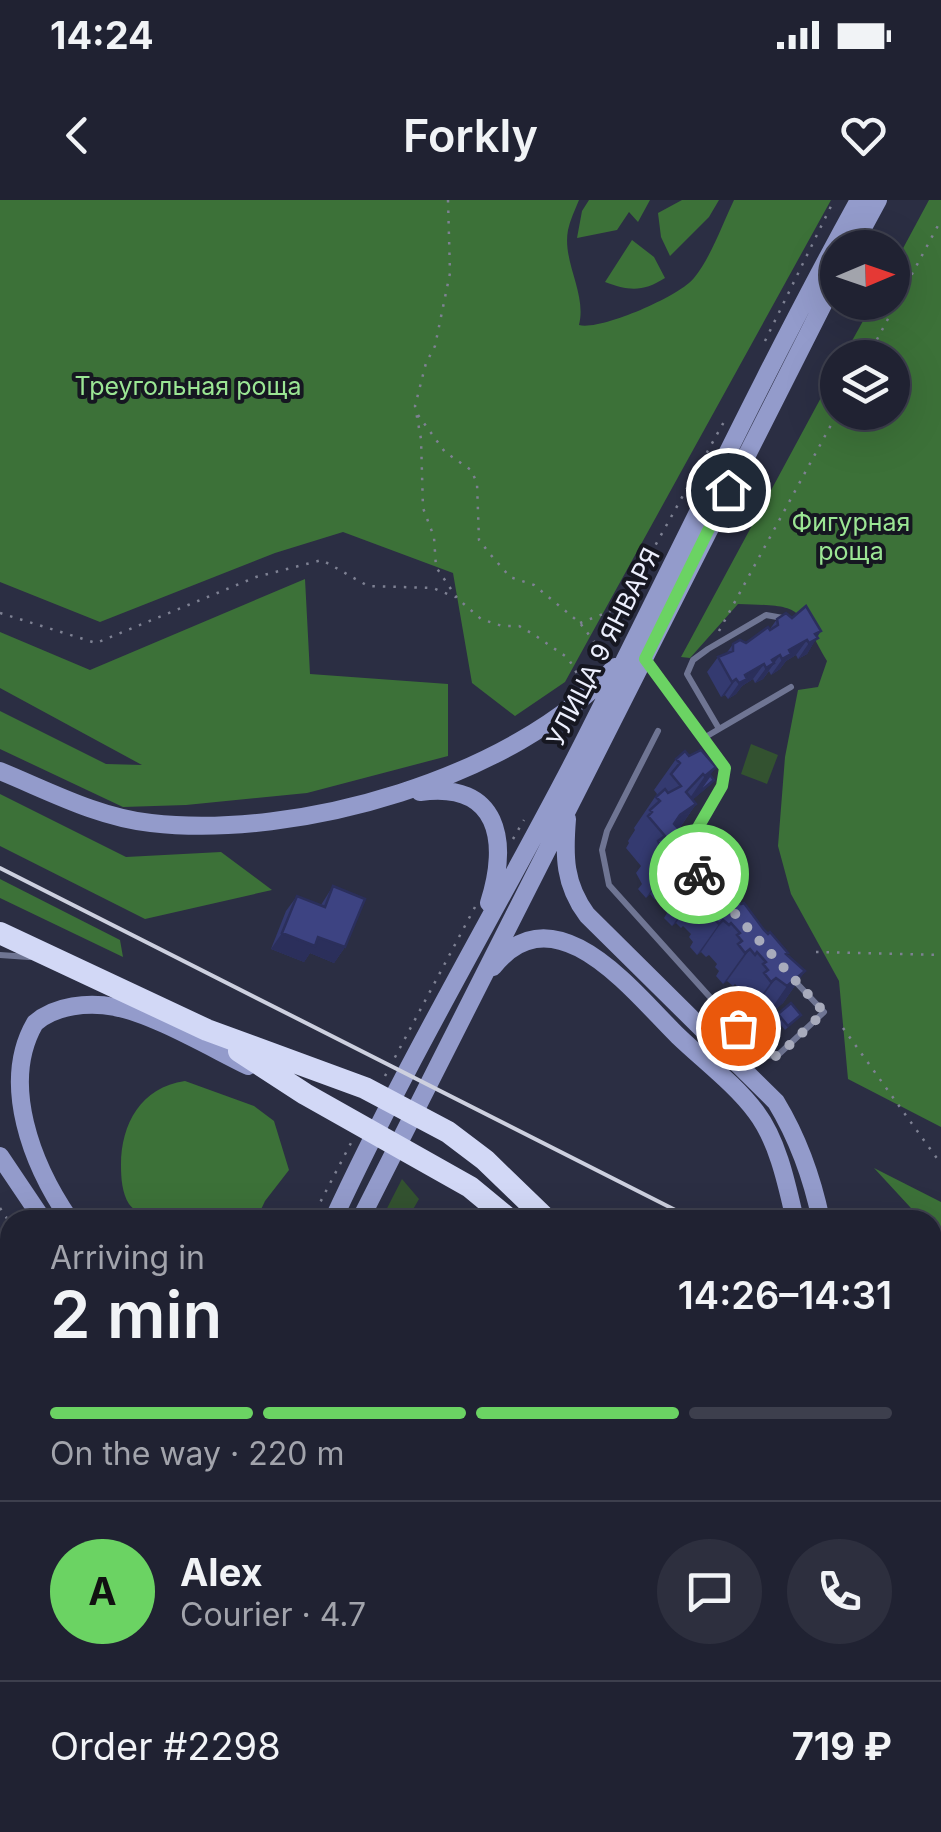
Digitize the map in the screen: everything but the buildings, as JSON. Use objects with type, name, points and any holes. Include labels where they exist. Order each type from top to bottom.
[{"type":"highway","points":[[0,933],[207,1030],[365,1088],[448,1132],[486,1160],[539,1210]]},
{"type":"highway","points":[[207,1030],[306,1094],[470,1187],[498,1210]]},
{"type":"main road","name":"УЛИЦА 9 ЯНВАРЯ","points":[[365,1210],[568,808],[858,200]]},
{"type":"main road","points":[[862,230],[878,200]]},
{"type":"main road","name":"УЛИЦА 9 ЯНВАРЯ","points":[[362,1139],[432,1003],[474,944],[638,655],[820,309]]},
{"type":"main road","points":[[361,804],[494,754],[532,734],[580,693],[638,655]]},
{"type":"main road","points":[[0,771],[100,812],[151,823],[205,826],[255,823],[438,790],[458,792],[477,802],[499,839],[493,888],[474,944]]},
{"type":"main road","points":[[568,808],[565,850],[567,878],[574,897],[594,922],[776,1102],[796,1134],[819,1210]]},
{"type":"main road","points":[[480,984],[502,956],[528,941],[551,938],[594,954],[757,1112],[787,1185],[793,1210]]},
{"type":"main road","points":[[64,1210],[21,1144],[6,1098],[7,1069],[13,1049],[41,1018],[58,1009],[96,1005],[142,1014],[306,1094]]},
{"type":"main road","points":[[327,1210],[362,1139]]},
{"type":"main road","points":[[0,1156],[36,1210]]},
{"type":"main road","points":[[336,1210],[353,1157]]},
{"type":"lane","points":[[718,728],[686,674],[694,660],[766,615],[783,618]]},
{"type":"lane","points":[[638,655],[725,768],[722,786],[682,855]]},
{"type":"lane","points":[[702,739],[791,687]]},
{"type":"lane","points":[[658,732],[607,831],[602,850],[609,885],[763,1056],[778,1056],[824,1012],[785,970]]},
{"type":"lane","points":[[0,955],[56,959]]},
{"type":"path","points":[[448,200],[450,273],[442,319],[426,363],[416,411],[423,508],[434,537],[436,566],[457,598],[481,619],[518,626],[568,658],[580,693]]},
{"type":"path","points":[[766,339],[834,200]]},
{"type":"path","points":[[877,340],[941,220]]},
{"type":"path","points":[[580,623],[621,607],[731,409]]},
{"type":"path","points":[[416,411],[445,452],[471,470],[477,483],[479,540],[510,577],[534,584],[580,623],[608,660]]},
{"type":"path","points":[[708,649],[828,430]]},
{"type":"path","points":[[0,613],[96,643],[256,577],[322,560],[368,586],[433,588],[457,598]]},
{"type":"path","points":[[499,854],[506,852],[523,821]]},
{"type":"path","points":[[382,1083],[432,1003],[480,897]]},
{"type":"path","points":[[816,952],[941,955]]},
{"type":"path","points":[[843,1028],[941,1164]]},
{"type":"path","points":[[318,1210],[362,1139]]},
{"type":"green space","name":"Треугольная роща","points":[[0,200],[579,200],[567,242],[580,301],[579,325],[589,325],[639,310],[686,285],[705,261],[734,200],[831,200],[565,682],[515,716],[472,683],[453,573],[343,532],[275,553],[100,622],[0,582]]},
{"type":"green space","points":[[589,200],[650,200],[638,222],[629,212],[617,230],[577,238],[582,211]]},
{"type":"green space","points":[[682,200],[719,200],[709,217],[670,256],[661,237],[658,213]]},
{"type":"green space","name":"Фигурная роща","points":[[929,200],[941,200],[941,1127],[848,1079],[839,981],[791,894],[778,846],[785,757],[798,690],[818,687],[827,661],[795,612],[775,606],[738,604],[690,658],[681,657],[820,399],[820,430],[910,430],[910,340],[852,340],[864,320],[910,320],[910,235]]},
{"type":"green space","points":[[632,240],[654,257],[665,278],[636,289],[605,282]]},
{"type":"green space","points":[[305,579],[310,674],[448,684],[448,756],[307,793],[123,807],[0,749],[0,711],[106,764],[142,765],[0,688],[0,632],[90,670]]},
{"type":"green space","points":[[751,744],[778,755],[767,784],[741,774]]},
{"type":"green space","points":[[0,794],[126,857],[221,852],[272,890],[145,919],[0,846]]},
{"type":"green space","points":[[0,879],[120,940],[123,957],[0,898]]},
{"type":"green space","points":[[185,1081],[254,1106],[274,1121],[289,1170],[261,1210],[135,1210],[131,1206],[122,1185],[125,1135],[145,1099]]},
{"type":"green space","points":[[874,1168],[941,1202],[941,1210],[913,1210]]},
{"type":"green space","points":[[402,1179],[419,1199],[413,1210],[386,1210]]},
{"type":"railway","points":[[0,868],[675,1210]]},
{"type":"way so far","points":[[699,874],[824,1012],[778,1056],[763,1056],[738,1028]]},
{"type":"route","points":[[699,874],[682,855],[722,786],[725,768],[645,659],[728,490]]}]
